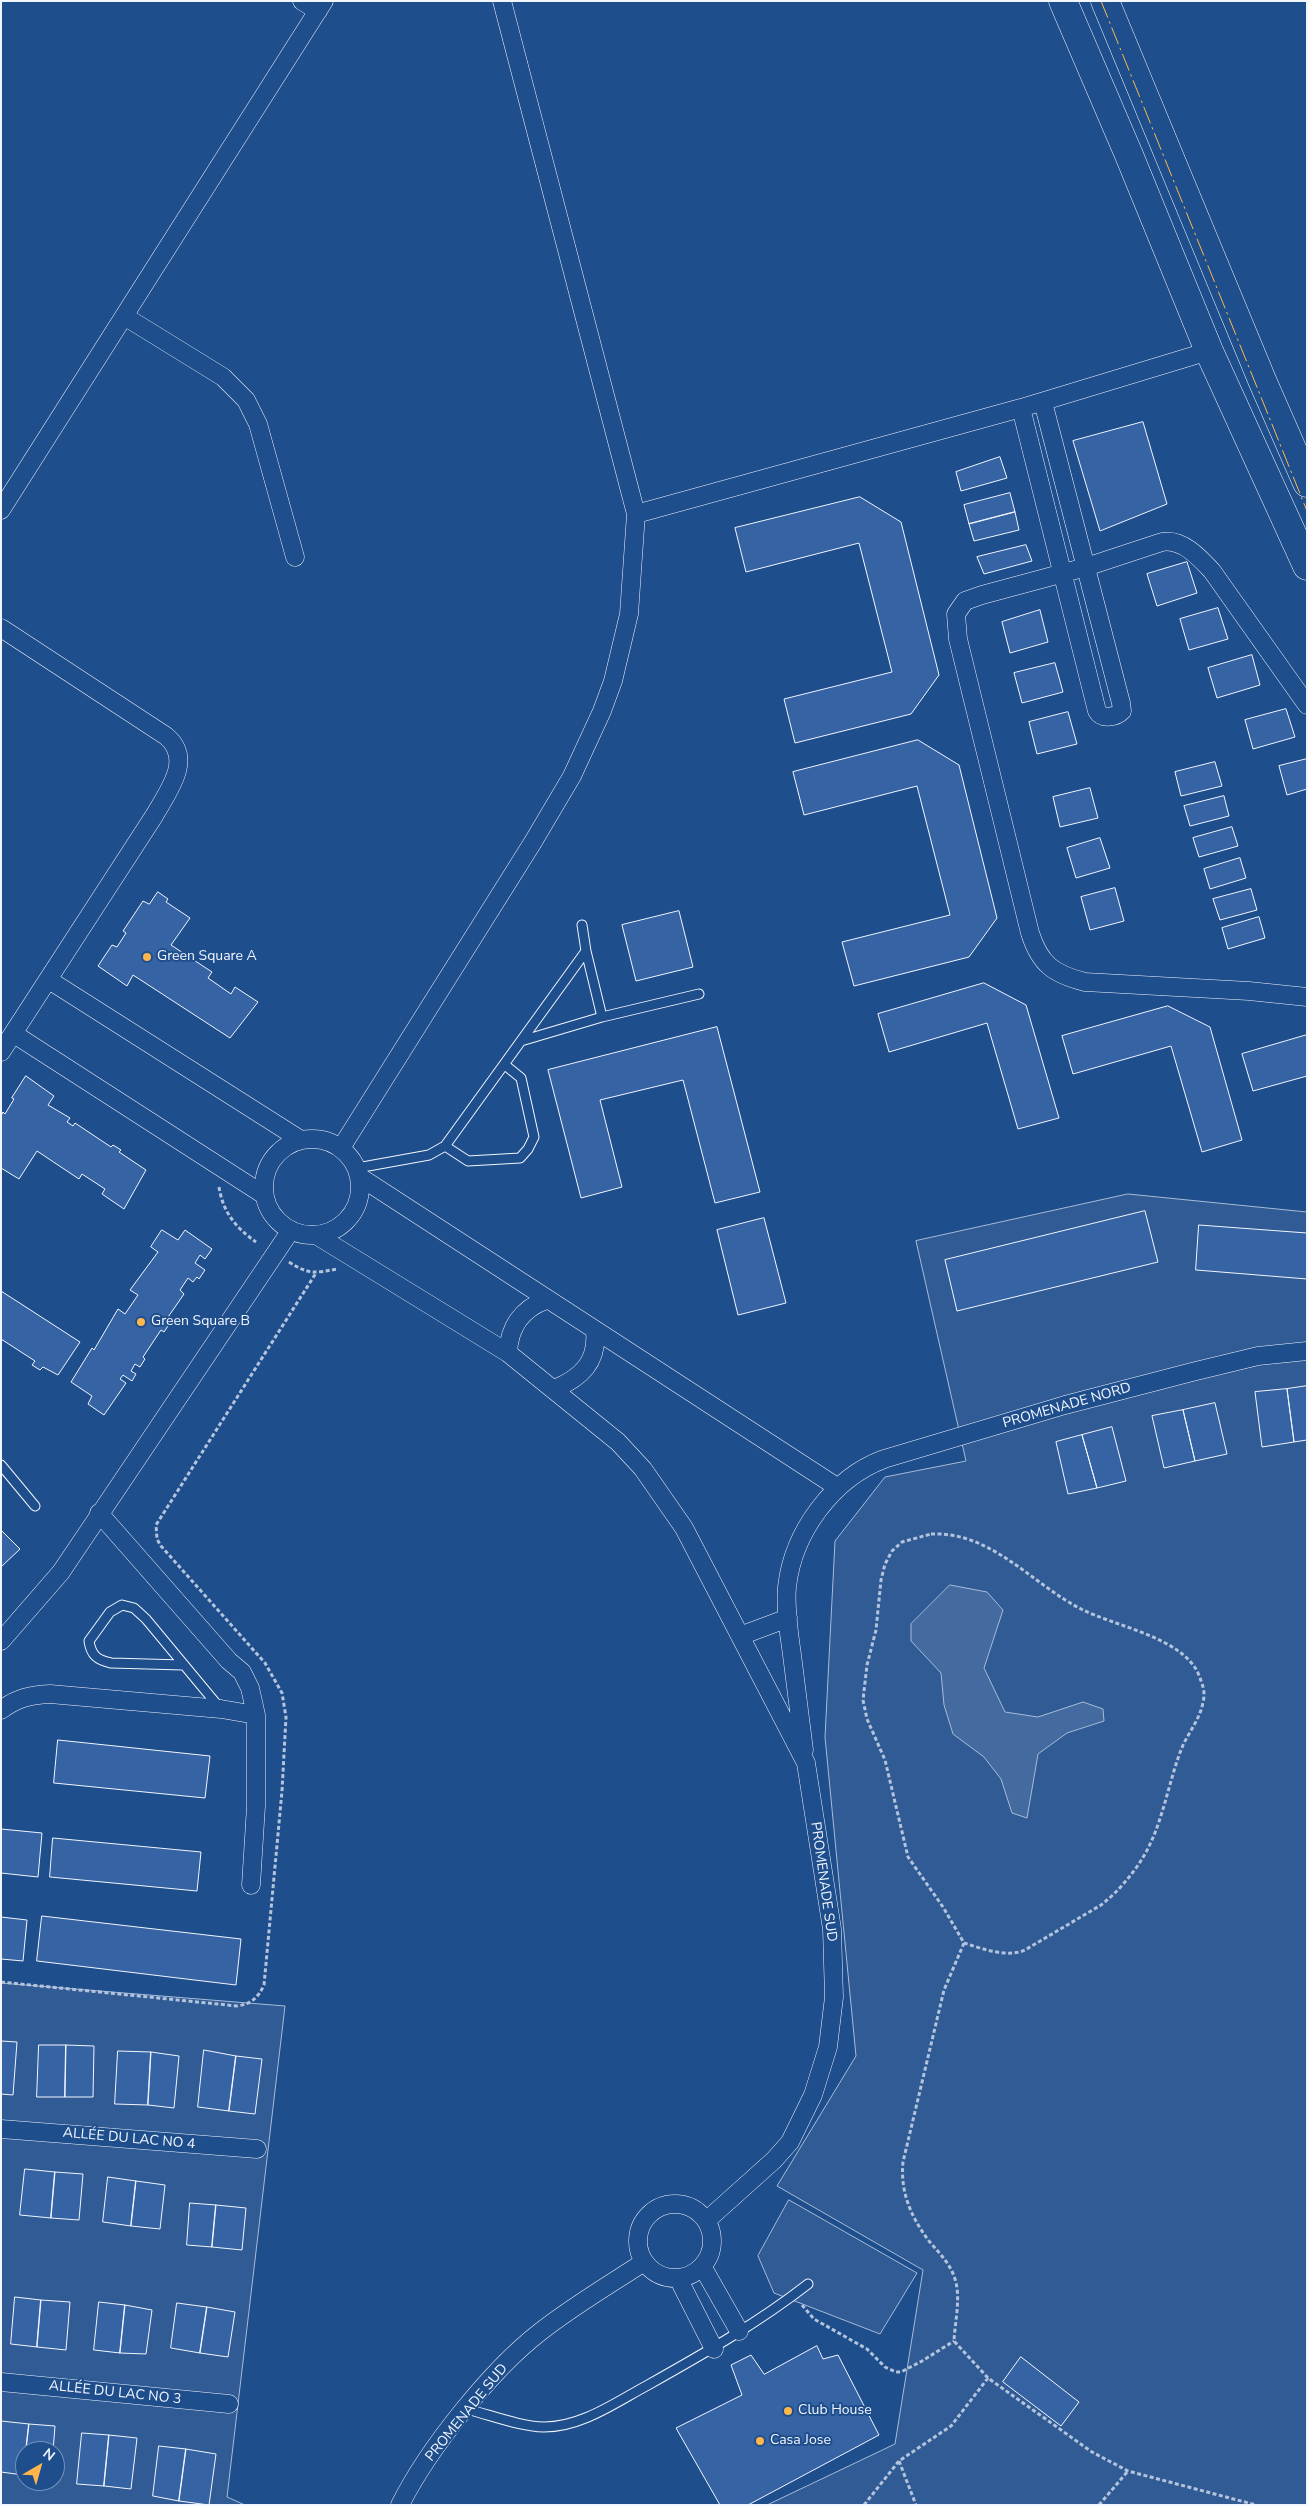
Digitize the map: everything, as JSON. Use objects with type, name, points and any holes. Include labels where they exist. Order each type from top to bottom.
[{"type":"highway","points":[[1063,1],[1130,155],[1209,351],[1307,566]]},
{"type":"highway","points":[[1105,1],[1262,380],[1307,483]]},
{"type":"street","points":[[1,510],[321,6],[302,1]]},
{"type":"street","points":[[341,1148],[548,818],[586,747],[613,681],[624,638],[632,591],[636,514],[502,1]]},
{"type":"street","points":[[124,316],[223,377],[246,400],[258,424],[295,557]]},
{"type":"street","points":[[636,514],[1043,402],[1209,351]]},
{"type":"street","points":[[1021,408],[1097,711],[1102,716],[1111,716],[1120,713],[1121,707],[1043,402]]},
{"type":"street","points":[[1307,705],[1212,571],[1189,550],[1166,541],[1086,567],[965,601],[958,609],[954,620],[1036,954],[1052,968],[1085,982],[1249,991],[1307,997]]},
{"type":"street","points":[[1,628],[166,736],[173,742],[179,753],[178,771],[172,785],[49,980],[1,1052]]},
{"type":"street","points":[[49,980],[301,1140]]},
{"type":"street","points":[[14,1034],[264,1195]]},
{"type":"street","points":[[595,1331],[594,1355],[586,1369],[574,1380],[554,1389],[508,1354],[316,1235],[291,1230],[271,1212],[264,1195],[265,1176],[272,1160],[284,1147],[301,1140],[318,1138],[341,1148],[348,1154],[358,1172],[546,1300],[595,1331],[837,1487]]},
{"type":"street","points":[[316,1235],[332,1232],[351,1216],[359,1201],[358,1172]]},
{"type":"street","points":[[1,1641],[61,1572],[291,1230]]},
{"type":"street","points":[[508,1354],[509,1338],[515,1323],[525,1311],[546,1300]]},
{"type":"street","name":"PROMENADE NORD","points":[[806,1763],[788,1618],[787,1587],[796,1551],[807,1529],[837,1487],[869,1464],[1065,1404],[1236,1361],[1307,1351]]},
{"type":"street","name":"PROMENADE SUD","points":[[554,1389],[618,1442],[652,1481],[699,1554],[806,1763],[832,1929],[834,1997],[828,2047],[813,2095],[790,2142],[774,2160],[706,2221]]},
{"type":"street","points":[[99,1513],[229,1660],[242,1672],[250,1688],[256,1715],[256,1806],[251,1885]]},
{"type":"street","points":[[740,1636],[788,1618]]},
{"type":"street","points":[[1,1710],[18,1699],[31,1695],[50,1694],[221,1709],[256,1715]]},
{"type":"street","name":"ALLÉE DU LAC NO 4","points":[[1,2129],[257,2149]]},
{"type":"street","points":[[667,2205],[683,2205],[698,2212],[706,2221],[710,2228],[712,2244],[709,2256],[702,2266],[692,2274],[678,2278],[669,2278],[657,2274],[644,2262],[638,2246],[639,2230],[644,2220],[656,2209],[667,2205]]},
{"type":"street","name":"PROMENADE SUD","points":[[400,2505],[418,2472],[491,2379],[538,2333],[644,2262]]},
{"type":"street","points":[[702,2266],[739,2331]]},
{"type":"street","points":[[678,2278],[714,2349]]},
{"type":"street","name":"ALLÉE DU LAC NO 3","points":[[1,2382],[229,2404]]},
{"type":"lane","points":[[582,925],[586,951],[602,1017]]},
{"type":"lane","points":[[358,1172],[429,1155],[445,1146],[586,951]]},
{"type":"lane","points":[[522,1041],[602,1017],[699,994]]},
{"type":"lane","points":[[445,1146],[468,1161],[520,1158],[528,1149],[534,1137],[522,1078],[504,1065]]},
{"type":"lane","points":[[1,1464],[35,1506]]},
{"type":"lane","points":[[182,1665],[110,1663],[99,1660],[91,1652],[89,1641],[110,1612],[122,1605],[134,1608],[146,1619],[182,1665],[221,1709]]},
{"type":"lane","points":[[466,2409],[544,2427],[565,2424],[589,2417],[714,2349],[794,2296],[808,2284]]},
{"type":"path","points":[[221,1166],[218,1185],[222,1205],[237,1228],[256,1242]]},
{"type":"path","points":[[276,1254],[304,1272],[316,1273],[362,1264]]},
{"type":"path","points":[[964,1943],[1005,1953],[1021,1952],[1111,1897],[1136,1867],[1152,1839],[1181,1751],[1202,1710],[1204,1690],[1193,1665],[1166,1644],[1082,1610],[992,1550],[951,1535],[931,1534],[902,1542],[892,1551],[885,1564],[881,1580],[876,1630],[866,1672],[863,1700],[867,1719],[885,1760],[908,1857],[958,1930],[964,1943],[944,1990],[902,2162],[902,2190],[916,2223],[948,2264],[955,2278],[958,2302],[954,2340],[988,2378],[1092,2452],[1128,2471],[1256,2505]]},
{"type":"path","points":[[794,2296],[814,2319],[840,2336],[867,2349],[891,2370],[901,2372],[954,2340]]},
{"type":"path","points":[[864,2505],[899,2461],[951,2426],[988,2378]]},
{"type":"path","points":[[899,2461],[916,2505]]},
{"type":"path","points":[[1099,2505],[1128,2471]]},
{"type":"shaded area","points":[[1128,1194],[1307,1212],[1307,2505],[767,2505],[895,2444],[923,2270],[777,2186],[856,2056],[825,1737],[835,1541],[885,1477],[966,1461],[916,1241]]},
{"type":"shaded area","points":[[950,1585],[987,1592],[1003,1610],[984,1668],[1005,1712],[1038,1717],[1083,1702],[1103,1709],[1104,1721],[1067,1733],[1038,1754],[1027,1818],[1012,1813],[1001,1779],[984,1757],[953,1734],[944,1705],[941,1673],[911,1641],[911,1624]]},
{"type":"shaded area","points":[[1,1983],[285,2006],[227,2497],[245,2505],[1,2505]]},
{"type":"shaded area","points":[[789,2200],[917,2273],[880,2334],[774,2293],[758,2256]]},
{"type":"building","points":[[1143,422],[1167,504],[1100,531],[1073,441]]},
{"type":"building","points":[[1000,457],[1007,478],[961,491],[956,472]]},
{"type":"building","points":[[1010,493],[1015,512],[969,524],[964,505]]},
{"type":"building","points":[[860,497],[901,522],[939,675],[911,714],[795,743],[784,699],[892,672],[859,543],[746,572],[735,528]]},
{"type":"building","points":[[1015,512],[1019,530],[974,541],[969,524]]},
{"type":"building","points":[[1026,545],[1032,561],[984,574],[977,557]]},
{"type":"building","points":[[1187,562],[1197,593],[1157,606],[1147,574]]},
{"type":"building","points":[[1218,608],[1228,639],[1189,650],[1180,619]]},
{"type":"building","points":[[1040,610],[1048,642],[1010,653],[1002,622]]},
{"type":"building","points":[[1252,655],[1260,685],[1217,698],[1208,668]]},
{"type":"building","points":[[1055,663],[1063,692],[1022,703],[1014,673]]},
{"type":"building","points":[[1286,709],[1295,737],[1253,749],[1245,720]]},
{"type":"building","points":[[1068,712],[1077,744],[1037,754],[1029,722]]},
{"type":"building","points":[[918,740],[959,765],[997,918],[969,957],[854,986],[842,942],[950,915],[917,786],[804,815],[793,772]]},
{"type":"building","points":[[1307,759],[1307,789],[1287,795],[1279,766]]},
{"type":"building","points":[[1215,762],[1222,786],[1181,796],[1175,772]]},
{"type":"building","points":[[1090,788],[1098,818],[1060,827],[1053,797]]},
{"type":"building","points":[[1224,796],[1229,816],[1190,826],[1184,806]]},
{"type":"building","points":[[1232,827],[1238,846],[1199,857],[1193,838]]},
{"type":"building","points":[[1100,838],[1110,868],[1076,878],[1067,848]]},
{"type":"building","points":[[1240,858],[1246,878],[1210,889],[1204,869]]},
{"type":"building","points":[[1115,888],[1124,921],[1090,930],[1081,897]]},
{"type":"building","points":[[1251,889],[1257,910],[1220,920],[1213,899]]},
{"type":"building","name":"Green Square A","points":[[158,892],[168,899],[166,902],[190,918],[171,945],[212,972],[208,978],[231,994],[235,987],[258,1002],[230,1038],[133,975],[127,986],[98,966],[112,945],[117,947],[126,933],[123,931],[143,901],[149,904]]},
{"type":"building","points":[[679,911],[693,967],[636,981],[622,925]]},
{"type":"building","points":[[1259,917],[1265,938],[1228,949],[1222,928]]},
{"type":"building","points":[[984,983],[1026,1005],[1059,1118],[1018,1129],[987,1023],[889,1052],[878,1014]]},
{"type":"building","points":[[1168,1006],[1210,1027],[1242,1140],[1202,1152],[1171,1046],[1073,1074],[1062,1036]]},
{"type":"building","points":[[717,1027],[760,1192],[715,1203],[683,1080],[600,1100],[622,1187],[581,1198],[548,1070]]},
{"type":"building","points":[[1307,1035],[1307,1076],[1253,1091],[1242,1054]]},
{"type":"building","points":[[26,1076],[54,1096],[48,1105],[70,1118],[67,1122],[73,1126],[75,1123],[111,1147],[113,1145],[121,1150],[119,1152],[146,1170],[124,1209],[102,1194],[105,1189],[82,1174],[79,1179],[37,1151],[19,1179],[1,1168],[1,1116],[3,1112],[5,1114],[14,1099],[12,1098]]},
{"type":"building","points":[[1145,1211],[1158,1262],[957,1311],[945,1260]]},
{"type":"building","points":[[764,1218],[786,1303],[738,1315],[717,1230]]},
{"type":"building","points":[[1199,1225],[1307,1233],[1307,1279],[1196,1270]]},
{"type":"building","name":"Green Square B","points":[[162,1230],[178,1240],[185,1230],[212,1249],[205,1259],[200,1255],[195,1263],[205,1270],[199,1279],[197,1277],[193,1282],[188,1278],[180,1290],[184,1294],[166,1320],[170,1323],[164,1332],[161,1330],[143,1357],[145,1359],[140,1367],[135,1364],[131,1371],[136,1374],[132,1381],[123,1375],[120,1379],[126,1383],[104,1415],[88,1404],[92,1396],[71,1382],[92,1348],[94,1350],[118,1309],[125,1314],[138,1295],[130,1290],[158,1252],[151,1247]]},
{"type":"building","points":[[1,1291],[80,1342],[58,1375],[43,1367],[40,1370],[32,1365],[35,1361],[1,1339]]},
{"type":"building","points":[[1307,1386],[1307,1440],[1294,1442],[1287,1389]]},
{"type":"building","points":[[1287,1389],[1294,1442],[1262,1447],[1255,1392]]},
{"type":"building","points":[[1215,1403],[1227,1454],[1195,1461],[1183,1410]]},
{"type":"building","points":[[1183,1410],[1195,1461],[1164,1468],[1152,1416]]},
{"type":"building","points":[[1112,1427],[1126,1481],[1097,1488],[1082,1435]]},
{"type":"building","points":[[1082,1435],[1097,1488],[1068,1494],[1056,1442]]},
{"type":"building","points":[[1,1530],[20,1549],[1,1567]]},
{"type":"building","points":[[58,1740],[210,1756],[205,1798],[54,1783]]},
{"type":"building","points":[[1,1829],[42,1833],[38,1877],[1,1873]]},
{"type":"building","points":[[53,1838],[201,1852],[197,1891],[50,1877]]},
{"type":"building","points":[[42,1916],[241,1939],[236,1985],[37,1961]]},
{"type":"building","points":[[1,1917],[27,1920],[23,1961],[1,1959]]},
{"type":"building","points":[[1,2041],[17,2042],[13,2095],[1,2094]]},
{"type":"building","points":[[39,2045],[66,2045],[65,2097],[37,2097]]},
{"type":"building","points":[[66,2045],[94,2046],[93,2097],[65,2097]]},
{"type":"building","points":[[204,2050],[236,2056],[229,2111],[198,2107]]},
{"type":"building","points":[[118,2051],[151,2052],[148,2105],[115,2104]]},
{"type":"building","points":[[151,2052],[179,2056],[174,2108],[148,2105]]},
{"type":"building","points":[[236,2056],[262,2059],[255,2114],[229,2111]]},
{"type":"building","points":[[25,2169],[55,2172],[51,2218],[20,2215]]},
{"type":"building","points":[[55,2172],[83,2174],[79,2220],[51,2218]]},
{"type":"building","points":[[108,2177],[136,2181],[131,2226],[103,2222]]},
{"type":"building","points":[[136,2181],[165,2185],[160,2229],[131,2226]]},
{"type":"building","points":[[190,2203],[216,2205],[212,2247],[187,2245]]},
{"type":"building","points":[[216,2205],[246,2208],[242,2250],[212,2247]]},
{"type":"building","points":[[15,2297],[41,2300],[37,2347],[11,2344]]},
{"type":"building","points":[[41,2300],[70,2302],[66,2350],[37,2347]]},
{"type":"building","points":[[99,2302],[125,2305],[120,2353],[94,2350]]},
{"type":"building","points":[[177,2303],[207,2307],[200,2353],[171,2348]]},
{"type":"building","points":[[125,2305],[152,2310],[146,2354],[120,2353]]},
{"type":"building","points":[[207,2307],[235,2312],[228,2357],[200,2353]]},
{"type":"building","name":"Club House","points":[[817,2346],[823,2359],[838,2355],[879,2435],[748,2505],[720,2505],[676,2428],[742,2395],[731,2365],[751,2355],[764,2374]]},
{"type":"building","points":[[1021,2357],[1079,2402],[1061,2426],[1003,2382]]},
{"type":"building","points":[[1,2421],[29,2424],[27,2441],[15,2441],[15,2474],[1,2472]]},
{"type":"building","points":[[29,2424],[55,2426],[54,2441],[27,2441]]},
{"type":"building","points":[[82,2433],[109,2435],[104,2486],[77,2484]]},
{"type":"building","points":[[109,2435],[137,2438],[131,2489],[104,2486]]},
{"type":"building","points":[[159,2446],[186,2449],[179,2501],[153,2496]]},
{"type":"building","points":[[186,2449],[216,2454],[209,2505],[179,2501]]},
{"type":"power","points":[[1101,1],[1307,511]]},
{"type":"place","name":"Green Square A","points":[[147,957]]},
{"type":"place","name":"Green Square B","points":[[141,1322]]},
{"type":"place","name":"Club House","points":[[788,2411]]},
{"type":"place","name":"Casa Jose","points":[[760,2441]]}]
